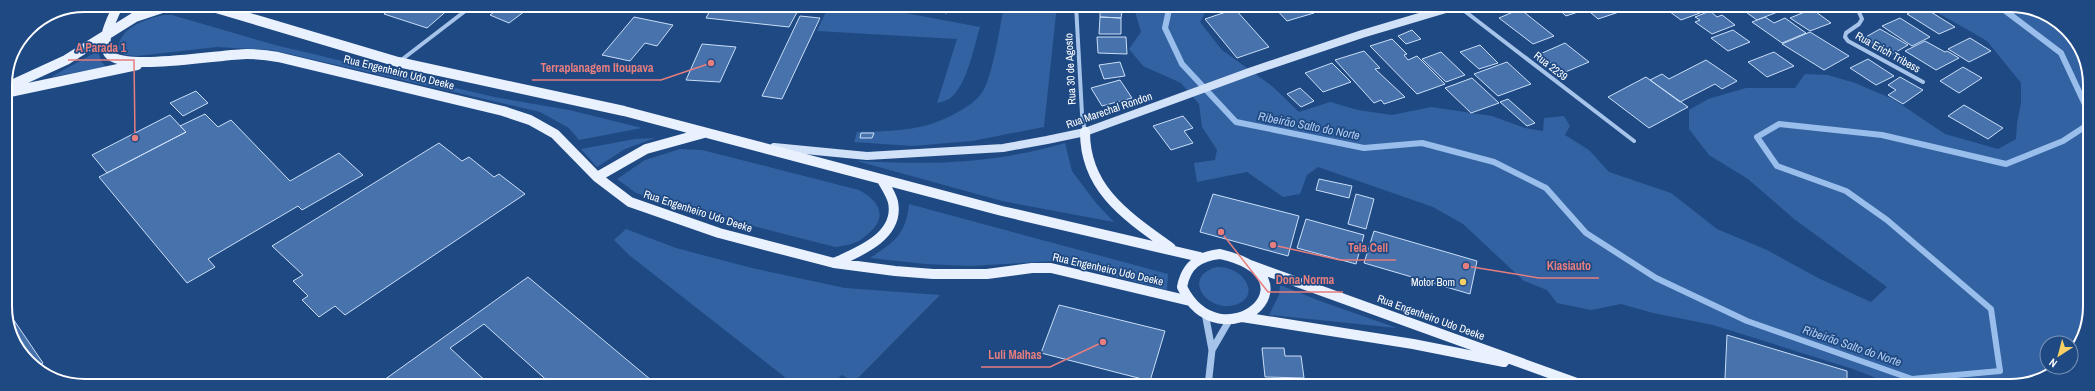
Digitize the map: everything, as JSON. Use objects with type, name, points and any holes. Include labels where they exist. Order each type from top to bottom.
[{"type":"main road","points":[[107,33],[115,12]]},
{"type":"main road","points":[[12,85],[58,65],[132,17],[143,12]]},
{"type":"main road","name":"Rua Engenheiro Udo Deeke","points":[[230,12],[398,62],[624,111],[1002,211],[1200,257]]},
{"type":"main road","name":"Rua Marechal Rondon","points":[[756,146],[867,156],[912,155],[1003,148],[1085,132],[1252,71],[1362,34],[1437,12]]},
{"type":"main road","name":"Rua Engenheiro Udo Deeke","points":[[107,33],[105,42],[106,50],[112,58],[120,61],[155,61],[249,54],[293,60],[503,111],[530,120],[555,134],[597,177],[630,202],[666,216],[780,250],[834,263],[933,274],[987,274],[1032,268],[1052,268],[1190,301]]},
{"type":"main road","points":[[12,92],[155,61]]},
{"type":"main road","points":[[1085,132],[1086,155],[1096,179],[1115,203],[1141,226],[1176,251]]},
{"type":"main road","points":[[597,177],[646,149],[706,133]]},
{"type":"main road","points":[[834,263],[859,252],[878,240],[892,225],[894,203],[882,180]]},
{"type":"main road","points":[[1209,255],[1228,255],[1250,265],[1260,273],[1266,288],[1261,305],[1242,317],[1230,319],[1212,316],[1205,313],[1190,301],[1182,287],[1183,278],[1187,270],[1200,257],[1209,255]]},
{"type":"main road","name":"Rua Engenheiro Udo Deeke","points":[[1250,265],[1564,379]]},
{"type":"main road","name":"Rua Engenheiro Udo Deeke","points":[[1242,317],[1413,344],[1535,369]]},
{"type":"street","points":[[398,62],[464,12]]},
{"type":"street","name":"Rua 30 de Agosto","points":[[1076,12],[1082,114],[1085,132]]},
{"type":"street","name":"Rua 2239","points":[[1465,12],[1634,141]]},
{"type":"street","name":"Rua Erich Tribess","points":[[1858,12],[1862,19],[1859,24],[1846,33],[1845,37],[1848,41],[1923,82]]},
{"type":"street","points":[[1205,313],[1212,350],[1209,379]]},
{"type":"street","points":[[1212,350],[1230,319]]},
{"type":"shaded area","points":[[826,12],[900,12],[980,27],[969,66],[961,85],[949,99],[937,103],[957,39],[817,31]]},
{"type":"shaded area","points":[[1003,12],[1056,12],[1044,127],[972,141],[912,146],[854,142],[857,132],[899,130],[925,126],[950,116],[966,107],[983,91],[987,83],[996,50]]},
{"type":"shaded area","points":[[1135,12],[1205,12],[1200,22],[1222,50],[1272,86],[1299,112],[1330,102],[1358,110],[1392,115],[1431,107],[1492,116],[1525,128],[1543,131],[1544,118],[1564,116],[1570,126],[1565,135],[1589,150],[1609,172],[1671,193],[1717,229],[1767,250],[1818,278],[1871,302],[1887,287],[1794,219],[1748,179],[1709,155],[1689,129],[1689,110],[1708,99],[1746,88],[1795,88],[1805,74],[1828,75],[1855,83],[1893,99],[1945,134],[1998,149],[2016,139],[2017,123],[2021,103],[2021,83],[1987,41],[1936,12],[2024,13],[2050,24],[2062,33],[2071,45],[2082,71],[2083,306],[2080,325],[2076,335],[2039,335],[2039,372],[2033,375],[2010,379],[1879,379],[1853,369],[1713,325],[1653,313],[1621,304],[1591,310],[1557,303],[1547,290],[1524,281],[1463,224],[1433,207],[1318,167],[1307,175],[1300,194],[1283,197],[1247,172],[1197,182],[1194,163],[1215,160],[1217,150],[1202,127],[1199,104],[1181,83],[1143,66],[1129,49],[1141,32]]},
{"type":"shaded area","points":[[164,15],[172,15],[275,45],[494,97],[569,110],[642,128],[579,140],[569,128],[540,112],[272,50],[217,47],[137,56],[125,55],[118,49],[119,42],[128,30],[141,22]]},
{"type":"shaded area","points":[[98,51],[101,61],[106,67],[51,77]]},
{"type":"shaded area","points":[[655,138],[625,149],[597,167],[581,149],[635,139]]},
{"type":"shaded area","points":[[1065,143],[1072,171],[1096,203],[1114,222],[1002,201],[857,161],[936,163],[987,159],[1038,150]]},
{"type":"shaded area","points":[[680,149],[702,150],[859,190],[866,194],[876,204],[879,209],[879,221],[875,227],[860,241],[849,245],[835,247],[676,206],[636,193],[617,179],[645,160]]},
{"type":"shaded area","points":[[909,204],[1168,274],[1167,290],[1056,261],[970,266],[925,264],[870,258],[897,237],[905,223]]},
{"type":"shaded area","points":[[626,229],[676,248],[752,268],[845,288],[940,295],[857,379],[849,379],[842,375],[837,379],[787,379],[629,255],[614,240]]},
{"type":"shaded area","points":[[1217,267],[1235,271],[1242,276],[1248,289],[1248,295],[1243,301],[1235,305],[1224,306],[1215,304],[1207,299],[1199,285],[1201,278],[1206,272]]},
{"type":"shaded area","points":[[1280,285],[1320,301],[1397,328],[1269,315],[1279,295]]},
{"type":"building","points":[[386,12],[445,12],[427,28],[384,14]]},
{"type":"building","points":[[494,12],[524,12],[509,23],[490,15]]},
{"type":"building","points":[[709,12],[797,12],[789,27],[706,18]]},
{"type":"building","points":[[1100,12],[1122,12],[1121,18],[1100,17]]},
{"type":"building","points":[[1226,12],[1238,12],[1269,47],[1237,58],[1205,19]]},
{"type":"building","points":[[1279,12],[1314,13],[1287,21]]},
{"type":"building","points":[[1513,12],[1524,12],[1554,36],[1533,44],[1499,18]]},
{"type":"building","points":[[1562,12],[1578,12],[1566,16]]},
{"type":"building","points":[[1590,12],[1619,12],[1598,19]]},
{"type":"building","points":[[1670,12],[1700,13],[1681,20]]},
{"type":"building","points":[[1711,12],[1717,17],[1722,15],[1735,25],[1712,34],[1695,22],[1700,20],[1695,17]]},
{"type":"building","points":[[1746,12],[1778,12],[1757,20]]},
{"type":"building","points":[[1805,12],[1816,12],[1831,23],[1810,31],[1790,18]]},
{"type":"building","points":[[1912,12],[1931,12],[1955,27],[1939,34],[1907,14]]},
{"type":"building","points":[[800,16],[820,18],[782,99],[762,96]]},
{"type":"building","points":[[634,17],[673,25],[657,46],[645,43],[630,61],[602,55]]},
{"type":"building","points":[[1100,17],[1121,18],[1121,34],[1099,34]]},
{"type":"building","points":[[1765,17],[1774,23],[1785,18],[1806,33],[1782,43],[1752,22]]},
{"type":"building","points":[[1900,18],[1930,37],[1912,46],[1882,26]]},
{"type":"building","points":[[1880,29],[1908,45],[1891,55],[1864,38]]},
{"type":"building","points":[[1412,30],[1421,39],[1406,44],[1398,36]]},
{"type":"building","points":[[1733,30],[1750,42],[1728,51],[1711,38]]},
{"type":"building","points":[[1810,32],[1849,56],[1824,70],[1782,44]]},
{"type":"building","points":[[1097,37],[1126,37],[1127,54],[1098,53]]},
{"type":"building","points":[[1970,38],[1991,51],[1969,62],[1948,49]]},
{"type":"building","points":[[1392,39],[1407,54],[1404,55],[1408,60],[1417,56],[1445,84],[1417,94],[1370,46]]},
{"type":"building","points":[[1925,41],[1959,58],[1936,70],[1905,51]]},
{"type":"building","points":[[1565,43],[1589,62],[1563,73],[1540,54]]},
{"type":"building","points":[[702,44],[736,47],[720,82],[686,80]]},
{"type":"building","points":[[1480,45],[1498,63],[1479,69],[1460,52]]},
{"type":"building","points":[[1364,51],[1380,68],[1375,69],[1405,97],[1384,104],[1381,100],[1374,103],[1335,60]]},
{"type":"building","points":[[1441,52],[1465,75],[1446,82],[1422,59]]},
{"type":"building","points":[[1774,52],[1794,66],[1767,77],[1748,62]]},
{"type":"building","points":[[1868,59],[1894,76],[1876,85],[1850,68]]},
{"type":"building","points":[[1706,60],[1737,81],[1722,89],[1715,84],[1680,102],[1650,80],[1662,74],[1669,79]]},
{"type":"building","points":[[1120,62],[1125,76],[1104,79],[1099,65]]},
{"type":"building","points":[[1507,62],[1531,84],[1498,96],[1474,74]]},
{"type":"building","points":[[1332,63],[1351,82],[1323,92],[1305,73]]},
{"type":"building","points":[[1963,67],[1982,78],[1959,93],[1940,81]]},
{"type":"building","points":[[1646,77],[1688,107],[1649,128],[1608,97]]},
{"type":"building","points":[[1900,77],[1923,90],[1903,104],[1888,95],[1896,90],[1888,85]]},
{"type":"building","points":[[1472,78],[1499,103],[1471,113],[1445,88]]},
{"type":"building","points":[[1120,80],[1132,98],[1102,106],[1091,88]]},
{"type":"building","points":[[1300,88],[1314,101],[1301,107],[1287,94]]},
{"type":"building","points":[[196,91],[208,103],[183,116],[170,103]]},
{"type":"building","points":[[1508,99],[1535,123],[1527,126],[1500,102]]},
{"type":"building","points":[[1964,105],[2003,128],[1988,139],[1948,116]]},
{"type":"building","points":[[205,114],[218,127],[231,120],[290,181],[339,153],[363,175],[302,210],[298,206],[208,259],[215,267],[187,283],[99,177],[186,132],[180,126]]},
{"type":"building","points":[[170,115],[186,132],[107,173],[92,155]]},
{"type":"building","points":[[1183,116],[1193,128],[1184,131],[1193,143],[1171,150],[1153,126]]},
{"type":"building","points":[[861,133],[874,133],[872,138],[860,138]]},
{"type":"building","points":[[439,143],[462,161],[469,157],[494,177],[499,174],[525,194],[345,315],[335,306],[319,317],[302,300],[308,296],[293,281],[303,275],[272,246]]},
{"type":"building","points":[[1319,179],[1352,186],[1349,198],[1316,190]]},
{"type":"building","points":[[1213,194],[1299,216],[1288,256],[1200,232]]},
{"type":"building","points":[[1356,194],[1374,199],[1366,229],[1348,224]]},
{"type":"building","points":[[1306,219],[1364,235],[1356,264],[1297,248]]},
{"type":"building","points":[[1374,231],[1477,261],[1470,294],[1364,263]]},
{"type":"building","points":[[528,277],[650,379],[545,379],[484,324],[450,348],[484,379],[385,379]]},
{"type":"building","points":[[1059,305],[1165,331],[1151,379],[1142,379],[1041,353]]},
{"type":"building","points":[[13,319],[43,363],[41,364],[33,358],[27,350],[18,334]]},
{"type":"building","points":[[1727,335],[1847,371],[1847,379],[1725,378]]},
{"type":"building","points":[[1262,348],[1284,348],[1285,356],[1301,356],[1304,378],[1265,377]]},
{"type":"waterway","name":"Ribeirão Salto do Norte","points":[[1168,12],[1165,28],[1182,64],[1236,122],[1364,148],[1422,143],[1494,162],[1546,188],[1586,233],[1656,278],[1747,321],[1912,379]]},
{"type":"waterway","name":"Ribeirão Salto do Norte","points":[[2007,12],[2061,53],[2083,100]]},
{"type":"waterway","name":"Ribeirão Salto do Norte","points":[[1912,379],[2000,371],[1991,309],[1887,220],[1846,191],[1777,166],[1757,137],[1779,124],[1882,135],[2006,164],[2063,141],[2083,128]]},
{"type":"place","name":"Terraplanagem Itoupava","points":[[711,63]]},
{"type":"place","name":"A Parada 1","points":[[135,138]]},
{"type":"place","name":"Dona Norma","points":[[1221,232]]},
{"type":"place","name":"Tela Cell","points":[[1273,245]]},
{"type":"place","name":"Kiasiauto","points":[[1466,266]]},
{"type":"place","name":"Motor Bom","points":[[1463,282]]},
{"type":"place","name":"Luli Malhas","points":[[1103,342]]}]
